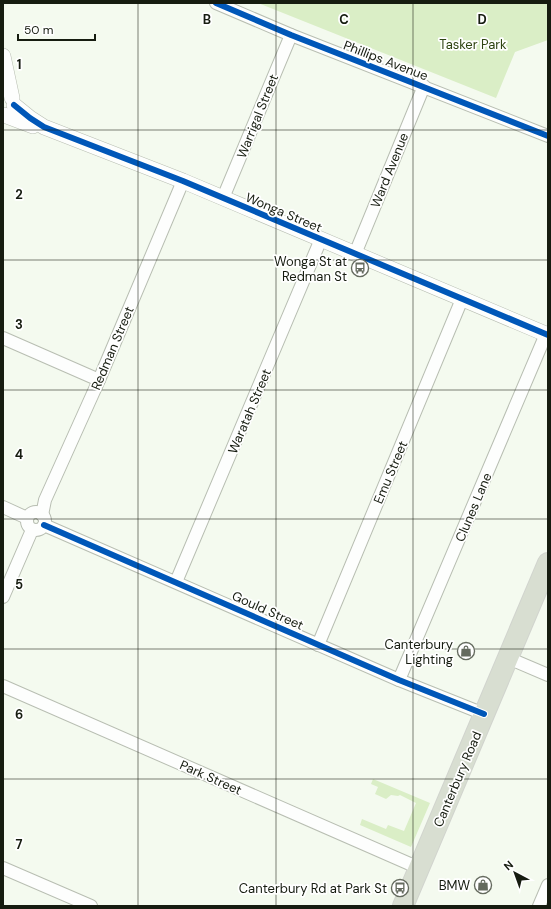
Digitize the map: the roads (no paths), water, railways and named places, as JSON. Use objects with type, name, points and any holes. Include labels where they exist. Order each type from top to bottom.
[{"type":"highway","name":"Canterbury Road","points":[[403,906],[548,563]]},
{"type":"street","name":"Phillips Avenue","points":[[216,3],[291,35],[548,136]]},
{"type":"street","name":"Warrigal Street","points":[[223,198],[291,35]]},
{"type":"street","points":[[3,56],[7,105]]},
{"type":"street","name":"Ward Avenue","points":[[355,254],[424,86]]},
{"type":"street","name":"Wonga Street","points":[[7,105],[30,125],[44,127],[223,198],[547,335]]},
{"type":"street","name":"Redman Street","points":[[3,597],[39,523],[45,500],[99,380],[183,182]]},
{"type":"street","name":"Waratah Street","points":[[176,582],[321,240]]},
{"type":"street","name":"Emu Street","points":[[318,644],[462,299]]},
{"type":"street","name":"Clunes Lane","points":[[399,680],[547,335]]},
{"type":"street","points":[[3,338],[99,380]]},
{"type":"street","points":[[3,507],[27,518],[33,513],[38,512],[39,523]]},
{"type":"street","name":"Gould Street","points":[[39,523],[399,680],[484,714]]},
{"type":"street","points":[[508,658],[548,675]]},
{"type":"street","name":"Park Street","points":[[3,686],[419,868]]},
{"type":"street","points":[[3,868],[91,906]]},
{"type":"street","points":[[539,906],[548,885]]},
{"type":"place","name":"Wonga St at Redman St","points":[[360,268]]},
{"type":"place","name":"Canterbury Lighting","points":[[466,651]]},
{"type":"place","name":"BMW","points":[[483,885]]},
{"type":"place","name":"Canterbury Rd at Park St","points":[[400,888]]},
{"type":"park label","name":"Tasker Park","points":[[473,44]]}]
